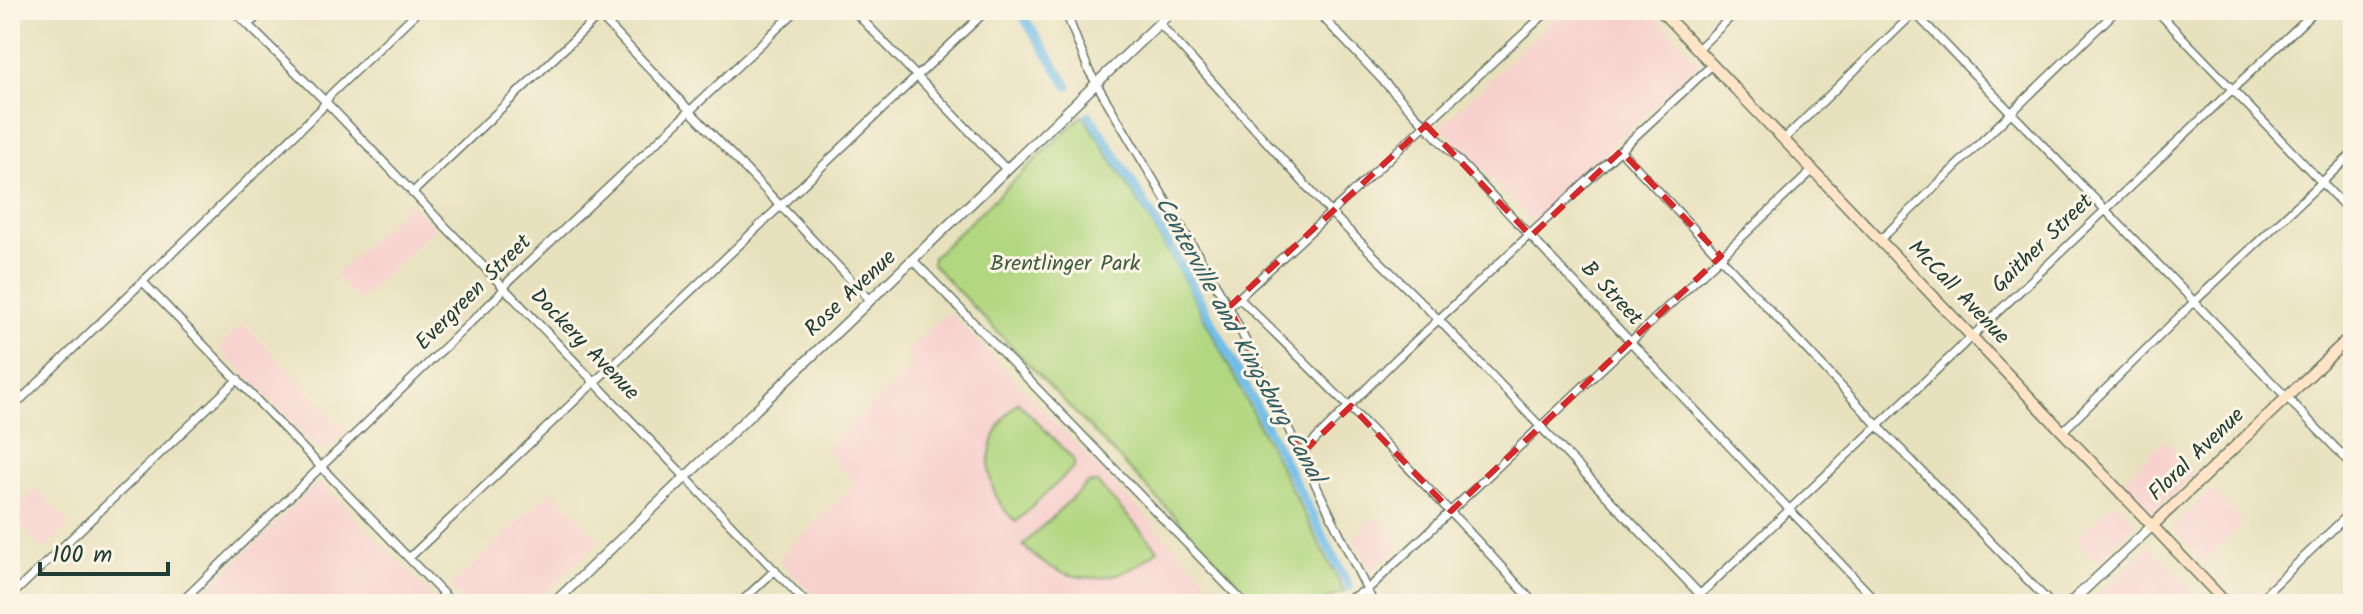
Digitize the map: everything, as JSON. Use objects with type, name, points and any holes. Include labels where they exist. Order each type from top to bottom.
[{"type":"main road","name":"McCall Avenue","points":[[1660,10],[2227,604]]},
{"type":"main road","name":"Floral Avenue","points":[[2151,527],[2353,334]]},
{"type":"street","name":"Dockery Avenue","points":[[233,10],[325,101],[807,604]]},
{"type":"street","points":[[248,25],[264,10]]},
{"type":"street","points":[[10,410],[419,10]]},
{"type":"street","name":"Evergreen Street","points":[[179,604],[504,288],[797,10]]},
{"type":"street","points":[[853,10],[1007,170]]},
{"type":"street","points":[[409,558],[987,10]]},
{"type":"street","points":[[1065,10],[1096,83],[1229,307],[1374,604]]},
{"type":"street","name":"Rose Avenue","points":[[553,604],[1173,10]]},
{"type":"street","name":"B Street","points":[[1316,10],[1879,604]]},
{"type":"street","points":[[1229,307],[1549,10]]},
{"type":"street","points":[[1698,49],[1738,10]]},
{"type":"street","points":[[1880,240],[2117,10]]},
{"type":"street","points":[[2156,10],[2353,215]]},
{"type":"street","name":"Gaither Street","points":[[1690,604],[2316,10]]},
{"type":"street","points":[[1784,139],[1915,11],[2353,466]]},
{"type":"street","points":[[412,193],[599,12],[870,300]]},
{"type":"street","points":[[1159,23],[1330,212],[1440,321],[1709,604]]},
{"type":"street","points":[[1301,454],[1395,360],[1713,64]]},
{"type":"street","points":[[1621,151],[1879,427],[2051,604]]},
{"type":"street","points":[[2062,432],[2195,301],[2353,153]]},
{"type":"street","points":[[1339,604],[1368,589],[1813,170]]},
{"type":"street","points":[[913,260],[1245,604]]},
{"type":"street","points":[[143,282],[453,604]]},
{"type":"street","points":[[1239,298],[1351,406],[1535,604]]},
{"type":"street","points":[[10,597],[238,379]]},
{"type":"street","points":[[2255,604],[2353,510]]},
{"type":"street","name":"Floral Avenue","points":[[2069,604],[2151,527]]},
{"type":"street","points":[[739,604],[775,570]]},
{"type":"highlighted area","points":[[1426,125],[1531,236],[1621,151],[1721,256],[1451,511],[1351,406],[1301,454],[1229,307]]},
{"type":"shaded area","points":[[1564,10],[1649,10],[1700,63],[1533,221],[1441,126]]},
{"type":"shaded area","points":[[410,203],[434,228],[359,300],[335,275]]},
{"type":"shaded area","points":[[949,312],[1230,604],[821,604],[778,560],[856,483],[825,449],[914,364],[905,353]]},
{"type":"shaded area","points":[[243,323],[346,431],[324,451],[318,450],[219,347]]},
{"type":"shaded area","points":[[2165,440],[2193,474],[2153,514],[2123,482]]},
{"type":"shaded area","points":[[321,483],[440,604],[192,604],[316,485]]},
{"type":"shaded area","points":[[36,489],[70,525],[44,549],[10,514]]},
{"type":"shaded area","points":[[2212,489],[2244,523],[2203,561],[2173,528]]},
{"type":"shaded area","points":[[552,490],[600,540],[534,604],[466,604],[450,587]]},
{"type":"shaded area","points":[[2116,501],[2136,524],[2098,561],[2076,539]]},
{"type":"shaded area","points":[[1374,518],[1400,546],[1371,572],[1353,538]]},
{"type":"shaded area","points":[[2150,546],[2206,604],[2089,604],[2119,576]]},
{"type":"green space","name":"Brentlinger Park","points":[[1083,115],[1150,220],[1195,300],[1344,592],[1317,604],[1259,604],[932,264],[933,257]]},
{"type":"green space","points":[[1018,402],[1074,460],[1074,467],[1016,522],[995,493],[989,462],[997,431]]},
{"type":"green space","points":[[1088,483],[1097,483],[1158,549],[1143,562],[1126,571],[1090,578],[1054,569],[1023,545]]},
{"type":"waterway","name":"Centerville and Kingsburg Canal","points":[[1019,10],[1068,86]]},
{"type":"waterway","name":"Centerville and Kingsburg Canal","points":[[1089,115],[1193,288],[1349,587]]}]
